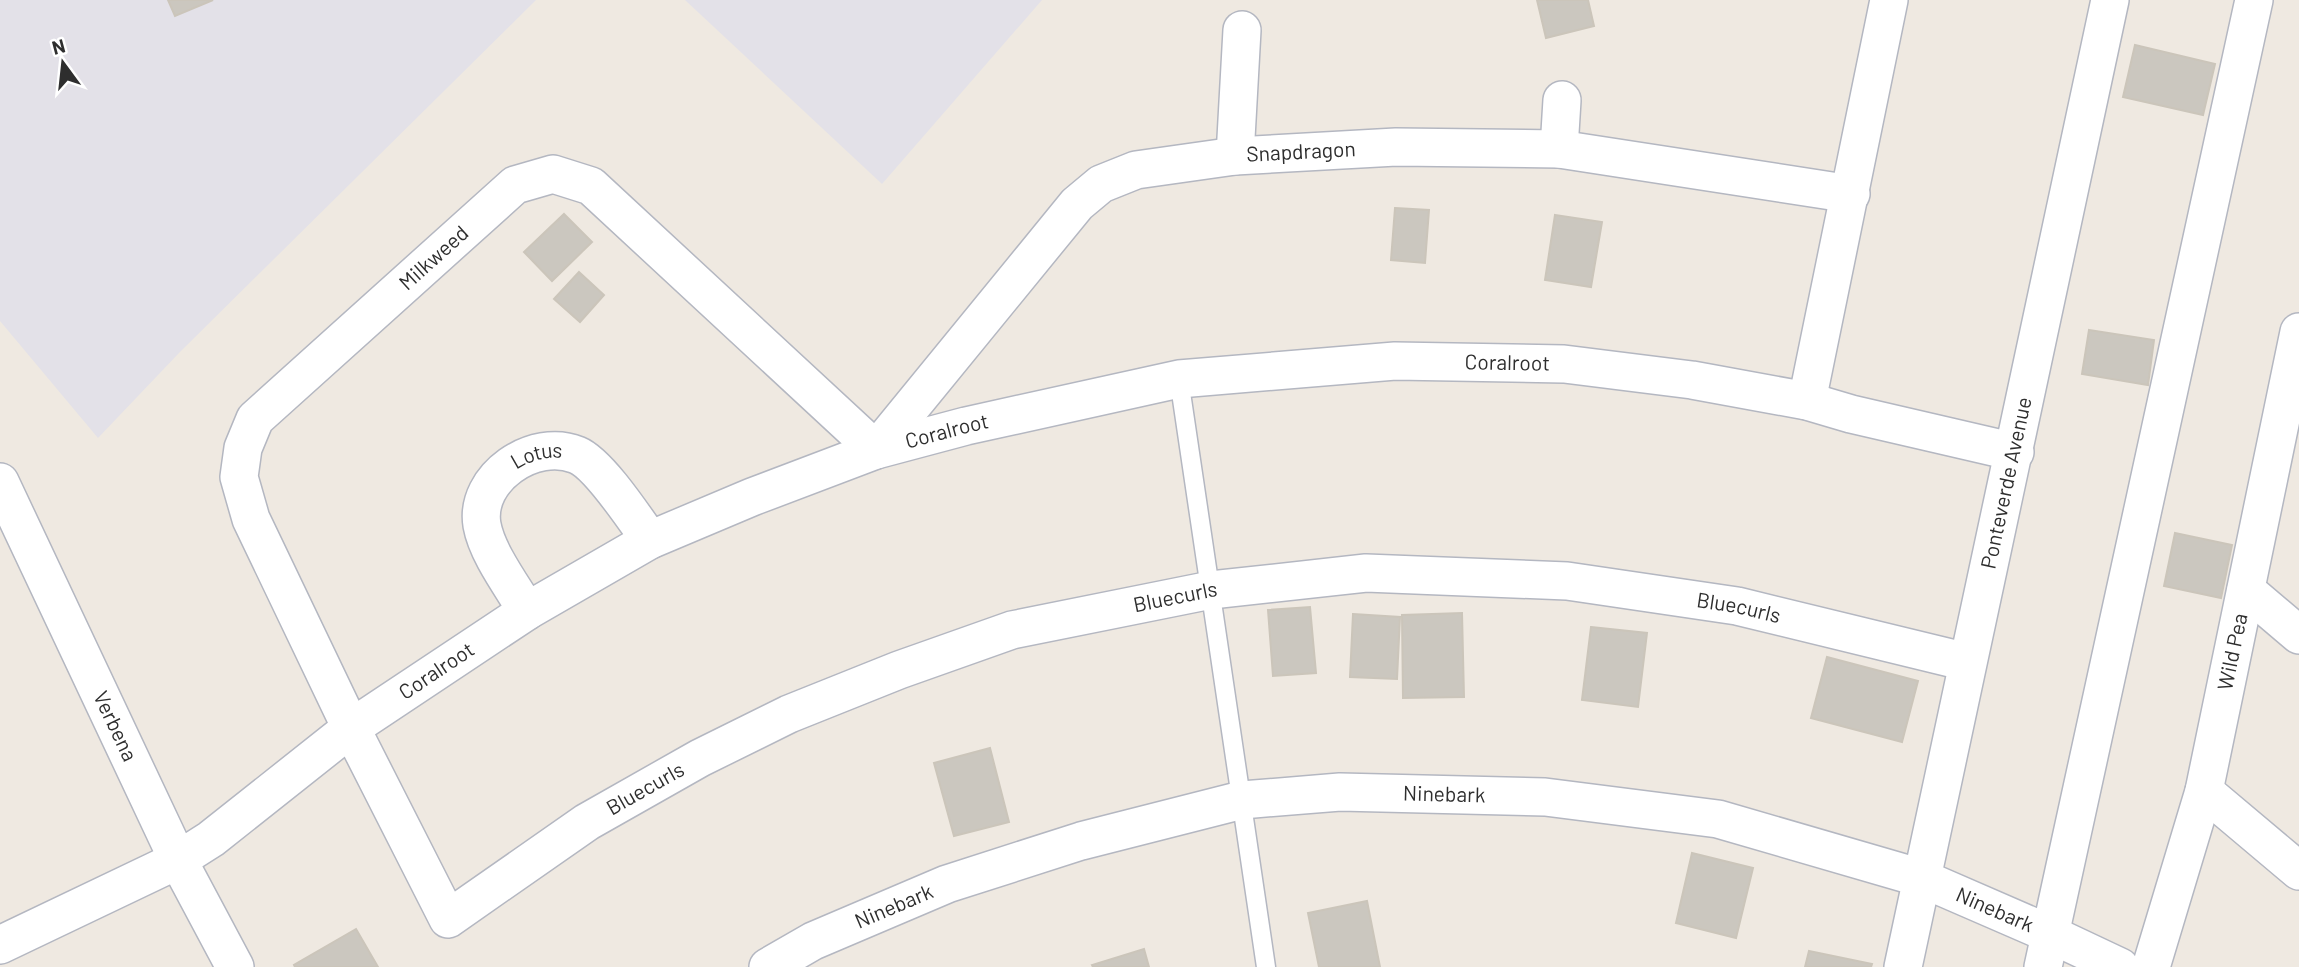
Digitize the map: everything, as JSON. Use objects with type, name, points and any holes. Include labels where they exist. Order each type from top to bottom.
[{"type":"street","points":[[1807,401],[1889,0]]},
{"type":"street","name":"Ponteverde Avenue","points":[[1903,967],[2110,0]]},
{"type":"street","points":[[2046,950],[2254,0]]},
{"type":"street","points":[[1235,156],[1242,30]]},
{"type":"street","points":[[1559,149],[1563,100]]},
{"type":"street","name":"Snapdragon","points":[[876,450],[1077,204],[1101,184],[1136,170],[1235,156],[1396,147],[1559,149],[1851,194]]},
{"type":"street","name":"Milkweed","points":[[449,919],[351,728],[251,519],[239,477],[243,449],[255,419],[515,185],[553,174],[590,186],[876,450]]},
{"type":"street","name":"Wild Pea","points":[[2151,967],[2204,791],[2246,590],[2292,406],[2299,332]]},
{"type":"street","name":"Coralroot","points":[[0,945],[178,860],[211,839],[351,728],[527,611],[650,540],[752,497],[876,450],[966,426],[1179,379],[1395,361],[1564,364],[1692,380],[1807,401],[1851,414],[2015,452]]},
{"type":"street","name":"Lotus","points":[[527,611],[487,541],[482,523],[484,501],[497,478],[516,460],[545,450],[577,455],[599,474],[650,540]]},
{"type":"street","name":"Verbena","points":[[0,482],[178,860],[235,967]]},
{"type":"street","name":"Bluecurls","points":[[449,919],[587,822],[700,758],[789,714],[1012,629],[1211,590],[1366,573],[1567,581],[1737,606],[1967,662]]},
{"type":"street","points":[[2246,590],[2299,635]]},
{"type":"street","points":[[2204,791],[2299,871]]},
{"type":"street","name":"Ninebark","points":[[768,967],[813,942],[947,884],[1081,841],[1242,800],[1340,792],[1545,797],[1718,819],[1921,878],[2046,950],[2120,967]]},
{"type":"lane","points":[[1179,379],[1266,967]]},
{"type":"shaded area","points":[[0,0],[536,0],[179,353],[98,438],[0,321]]},
{"type":"shaded area","points":[[685,0],[1042,0],[882,184]]},
{"type":"building","points":[[168,0],[213,0],[175,16]]},
{"type":"building","points":[[1537,0],[1588,0],[1594,26],[1546,38]]},
{"type":"building","points":[[2135,45],[2215,64],[2203,115],[2123,97]]},
{"type":"building","points":[[1395,208],[1429,210],[1425,263],[1391,260]]},
{"type":"building","points":[[564,214],[592,242],[552,281],[524,252]]},
{"type":"building","points":[[1555,215],[1602,222],[1591,287],[1545,280]]},
{"type":"building","points":[[579,272],[604,295],[580,322],[554,299]]},
{"type":"building","points":[[2089,330],[2154,340],[2148,385],[2082,374]]},
{"type":"building","points":[[2175,533],[2232,545],[2221,598],[2164,586]]},
{"type":"building","points":[[1310,607],[1316,673],[1273,676],[1268,610]]},
{"type":"building","points":[[1462,613],[1464,697],[1403,698],[1402,615]]},
{"type":"building","points":[[1353,614],[1400,617],[1397,679],[1350,677]]},
{"type":"building","points":[[1591,627],[1647,633],[1638,707],[1582,700]]},
{"type":"building","points":[[1827,657],[1918,681],[1902,742],[1811,718]]},
{"type":"building","points":[[990,748],[1009,822],[954,836],[934,763]]},
{"type":"building","points":[[1692,853],[1753,868],[1736,938],[1676,923]]},
{"type":"building","points":[[1367,901],[1380,967],[1319,967],[1308,913]]},
{"type":"building","points":[[356,929],[378,967],[295,967],[294,965]]},
{"type":"building","points":[[1144,949],[1149,967],[1092,965]]},
{"type":"building","points":[[1809,951],[1872,964],[1871,967],[1805,967]]}]
